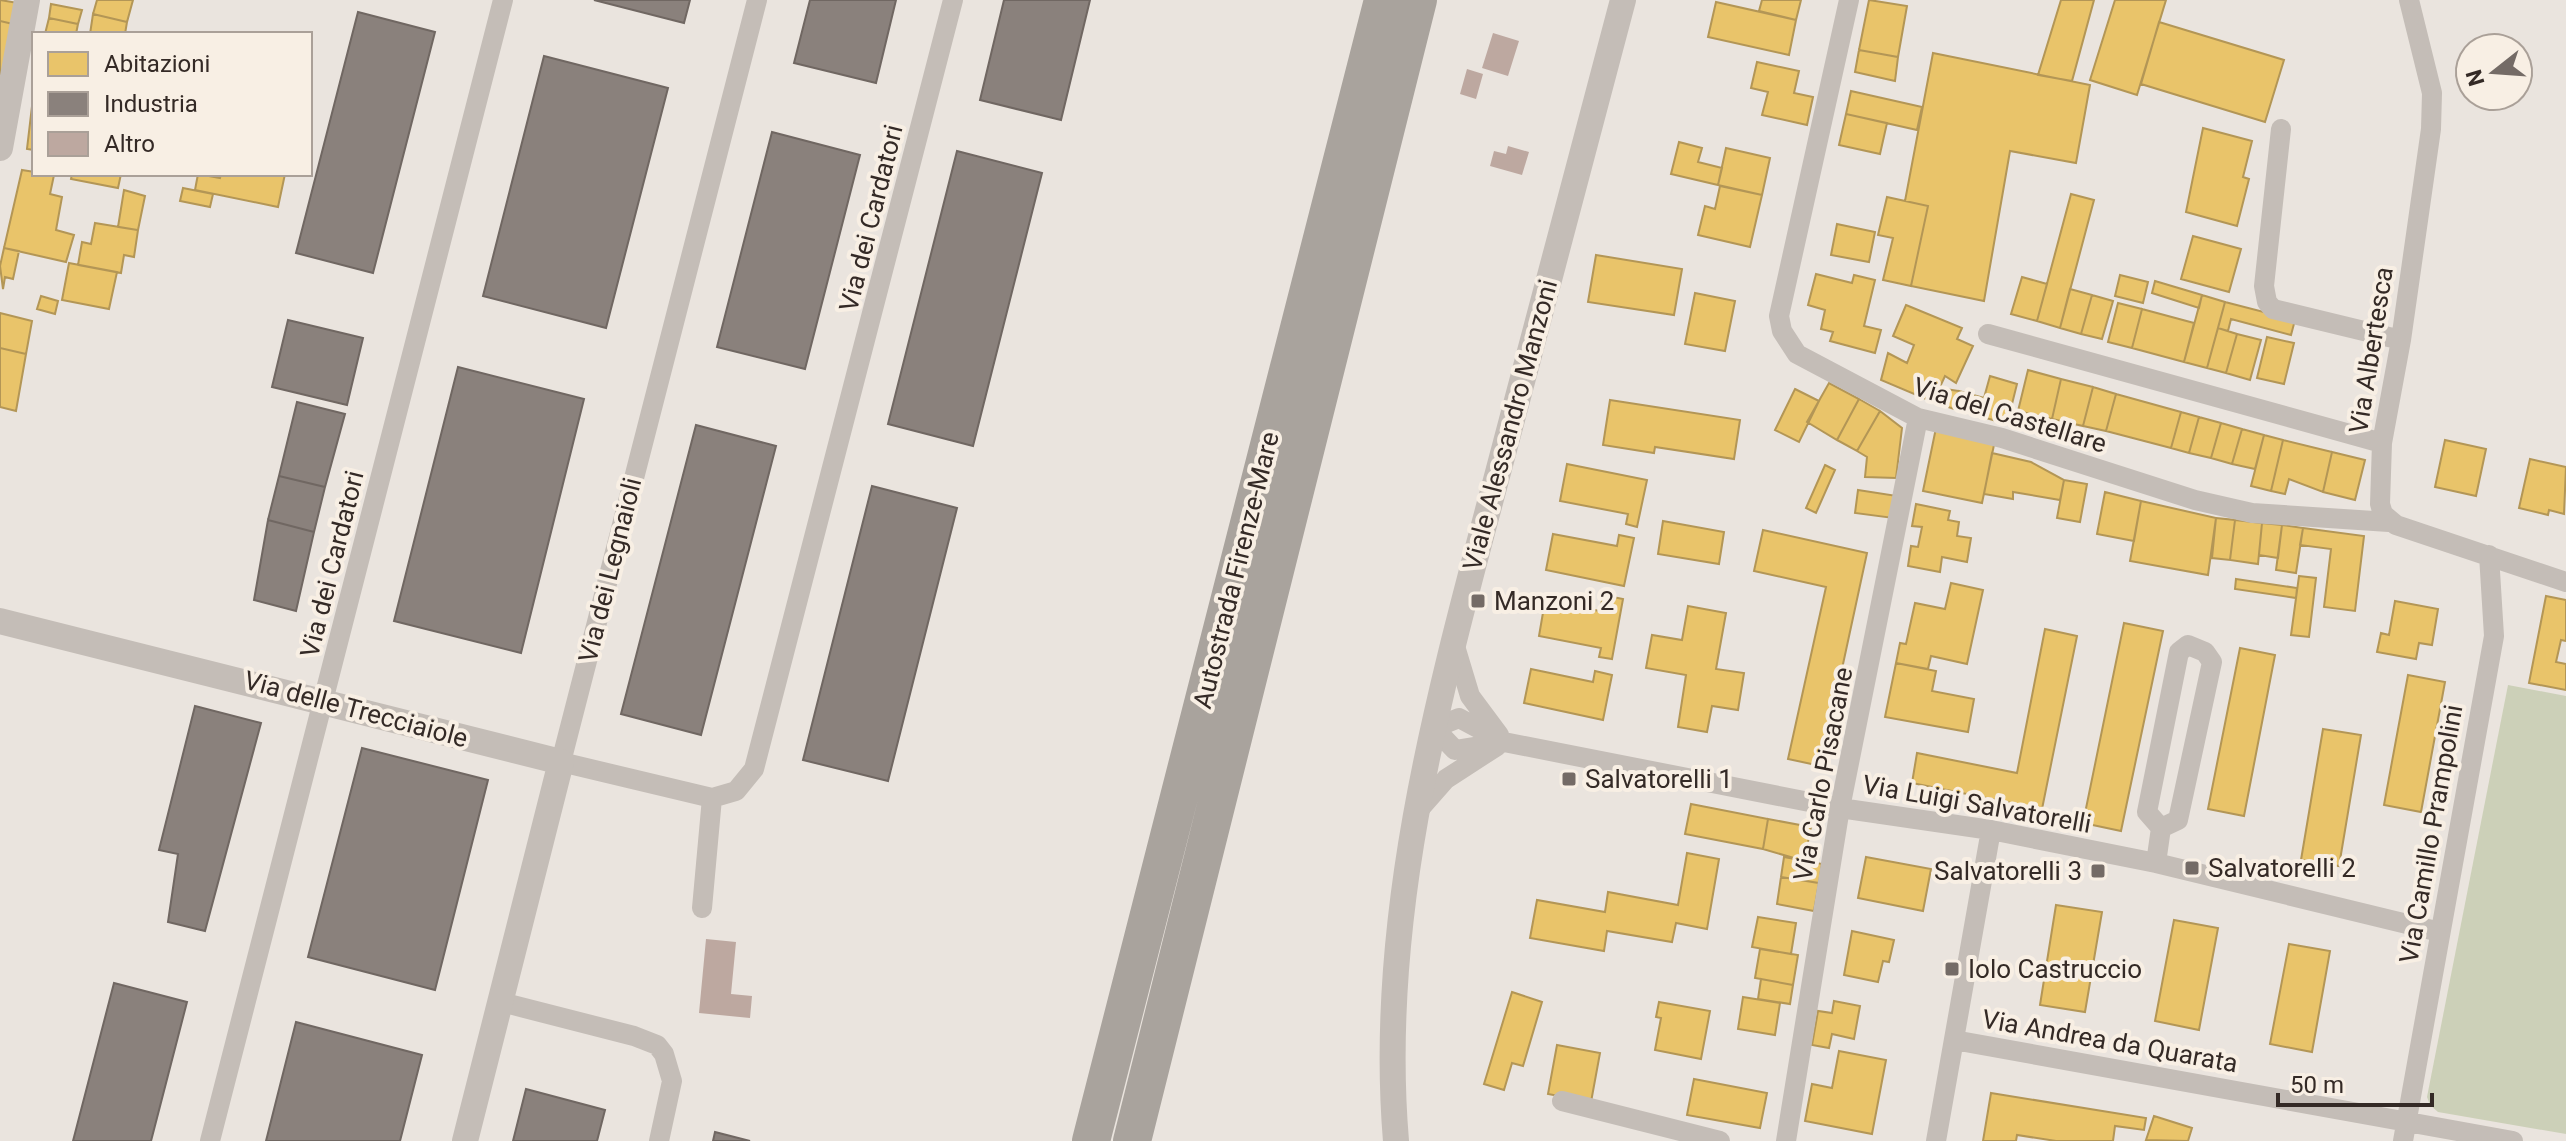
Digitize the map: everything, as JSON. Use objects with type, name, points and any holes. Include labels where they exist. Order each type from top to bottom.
[{"type":"highway","name":"Autostrada Firenze-Mare","points":[[1091,1141],[1383,0]]},
{"type":"highway","name":"Autostrada Firenze-Mare","points":[[1132,1141],[1418,0]]},
{"type":"street","points":[[0,148],[27,0]]},
{"type":"street","name":"Via dei Cardatori","points":[[210,1141],[503,0]]},
{"type":"street","name":"Via dei Legnaioli","points":[[465,1141],[757,0]]},
{"type":"street","name":"Via dei Cardatori","points":[[712,798],[736,791],[754,769],[953,0]]},
{"type":"street","name":"Viale Alessandro Manzoni","points":[[1396,1141],[1394,1005],[1403,905],[1417,812],[1453,639],[1623,0]]},
{"type":"street","name":"Via del Castellare","points":[[1849,0],[1779,316],[1782,331],[1797,354],[1918,418],[2002,438],[2195,500],[2252,513],[2389,522]]},
{"type":"street","name":"Via Albertesca","points":[[2389,522],[2383,514],[2378,493],[2382,443],[2401,340],[2431,129],[2432,93],[2409,0]]},
{"type":"street","points":[[2281,129],[2264,286],[2267,302],[2273,309],[2401,340]]},
{"type":"street","points":[[1988,334],[2382,443]]},
{"type":"street","name":"Via Carlo Pisacane","points":[[1786,1141],[1840,808],[1918,418]]},
{"type":"street","points":[[2389,522],[2566,582]]},
{"type":"street","name":"Via Camillo Prampolini","points":[[2405,1131],[2494,636],[2489,555]]},
{"type":"street","name":"Via delle Trecciaiole","points":[[0,621],[712,798]]},
{"type":"street","points":[[1417,812],[1446,779],[1504,742],[1470,696],[1453,639]]},
{"type":"street","points":[[2156,863],[2161,828],[2147,812],[2179,652],[2188,645],[2205,652],[2212,662],[2178,820],[2161,828]]},
{"type":"street","name":"Via Luigi Salvatorelli","points":[[1504,742],[1455,750],[1434,728],[1459,718],[1504,742],[1840,808],[1991,830],[2156,863],[2440,932]]},
{"type":"street","points":[[2162,736],[2195,745]]},
{"type":"street","points":[[702,908],[712,798]]},
{"type":"street","name":"Via Andrea da Quarata","points":[[1991,830],[1954,1040],[2405,1131],[2513,1141]]},
{"type":"street","points":[[501,1002],[634,1036],[657,1045],[664,1054],[672,1081],[659,1141]]},
{"type":"street","points":[[1936,1141],[1954,1040]]},
{"type":"street","points":[[1562,1101],[1720,1141]]},
{"type":"green space","points":[[2508,685],[2566,696],[2566,1134],[2438,1112],[2427,1097]]},
{"type":"building: Abitazioni","points":[[0,0],[18,3],[13,24],[0,21]]},
{"type":"building: Abitazioni","points":[[97,0],[133,0],[127,22],[93,14]]},
{"type":"building: Abitazioni","points":[[1762,0],[1801,0],[1796,20],[1759,11]]},
{"type":"building: Abitazioni","points":[[1869,0],[1907,6],[1898,57],[1859,50]]},
{"type":"building: Abitazioni","points":[[2061,0],[2094,0],[2072,81],[2038,75]]},
{"type":"building: Abitazioni","points":[[2115,0],[2166,0],[2137,95],[2090,80]]},
{"type":"building: Abitazioni","points":[[1716,2],[1796,20],[1789,55],[1708,37]]},
{"type":"building: Abitazioni","points":[[51,4],[82,10],[78,24],[49,18]]},
{"type":"building: Abitazioni","points":[[93,14],[127,22],[125,32],[90,32]]},
{"type":"building: Abitazioni","points":[[49,18],[78,24],[76,32],[46,32]]},
{"type":"building: Abitazioni","points":[[0,21],[13,24],[0,88]]},
{"type":"building: Abitazioni","points":[[2159,22],[2284,60],[2265,122],[2141,84]]},
{"type":"building: Abitazioni","points":[[1859,50],[1898,57],[1895,81],[1855,72]]},
{"type":"building: Abitazioni","points":[[1933,53],[2090,85],[2076,163],[2010,151],[1984,301],[1911,286],[1928,206],[1905,201]]},
{"type":"building: Abitazioni","points":[[1757,62],[1799,71],[1794,93],[1813,97],[1807,125],[1762,115],[1768,92],[1751,88]]},
{"type":"building: Abitazioni","points":[[1851,91],[1922,107],[1917,130],[1846,114]]},
{"type":"building: Abitazioni","points":[[32,106],[32,150],[27,149]]},
{"type":"building: Abitazioni","points":[[1846,114],[1887,123],[1880,154],[1839,145]]},
{"type":"building: Abitazioni","points":[[2203,128],[2252,141],[2243,177],[2249,179],[2237,226],[2186,212]]},
{"type":"building: Abitazioni","points":[[1679,142],[1702,148],[1698,162],[1722,168],[1718,185],[1671,174]]},
{"type":"building: Abitazioni","points":[[1726,148],[1770,158],[1762,195],[1718,185]]},
{"type":"building: Abitazioni","points":[[22,170],[32,172],[32,176],[54,176],[50,194],[62,197],[56,230],[74,235],[66,262],[4,248]]},
{"type":"building: Abitazioni","points":[[72,176],[121,176],[118,188],[71,179]]},
{"type":"building: Abitazioni","points":[[198,176],[285,176],[278,207],[195,190]]},
{"type":"building: Abitazioni","points":[[1720,186],[1762,195],[1750,247],[1698,235],[1705,206],[1715,209]]},
{"type":"building: Abitazioni","points":[[183,188],[213,194],[210,207],[180,201]]},
{"type":"building: Abitazioni","points":[[124,190],[145,196],[138,230],[118,227]]},
{"type":"building: Abitazioni","points":[[2071,194],[2094,200],[2060,328],[2037,321]]},
{"type":"building: Abitazioni","points":[[1887,197],[1928,206],[1911,286],[1883,280],[1893,238],[1878,235]]},
{"type":"building: Abitazioni","points":[[95,223],[138,230],[134,257],[124,255],[121,273],[78,265],[82,242],[91,244]]},
{"type":"building: Abitazioni","points":[[1837,224],[1875,232],[1869,262],[1831,255]]},
{"type":"building: Abitazioni","points":[[2193,236],[2241,249],[2229,292],[2181,279]]},
{"type":"building: Abitazioni","points":[[4,248],[19,251],[13,279],[5,277],[3,289],[0,266]]},
{"type":"building: Abitazioni","points":[[1596,255],[1682,269],[1674,315],[1588,302]]},
{"type":"building: Abitazioni","points":[[69,263],[117,272],[109,309],[62,300]]},
{"type":"building: Abitazioni","points":[[1816,274],[1852,283],[1854,275],[1875,280],[1864,326],[1881,330],[1875,353],[1830,341],[1833,332],[1821,329],[1825,310],[1808,305]]},
{"type":"building: Abitazioni","points":[[2120,275],[2148,282],[2143,303],[2115,296]]},
{"type":"building: Abitazioni","points":[[2022,277],[2047,284],[2037,321],[2011,314]]},
{"type":"building: Abitazioni","points":[[2155,281],[2202,295],[2199,308],[2152,293]]},
{"type":"building: Abitazioni","points":[[2070,289],[2092,295],[2081,334],[2060,328]]},
{"type":"building: Abitazioni","points":[[1695,293],[1735,301],[1725,351],[1685,344]]},
{"type":"building: Abitazioni","points":[[2092,295],[2113,301],[2102,339],[2081,334]]},
{"type":"building: Abitazioni","points":[[2202,295],[2225,302],[2207,368],[2184,362]]},
{"type":"building: Abitazioni","points":[[41,296],[58,301],[55,314],[37,309]]},
{"type":"building: Abitazioni","points":[[2225,302],[2295,320],[2291,335],[2231,319],[2228,331],[2218,328]]},
{"type":"building: Abitazioni","points":[[2118,303],[2142,309],[2132,348],[2108,342]]},
{"type":"building: Abitazioni","points":[[1906,305],[1962,328],[1957,339],[1973,346],[1956,383],[1945,376],[1933,402],[1881,380],[1888,353],[1907,363],[1914,345],[1893,336]]},
{"type":"building: Abitazioni","points":[[2142,309],[2194,323],[2184,362],[2132,348]]},
{"type":"building: Abitazioni","points":[[0,313],[32,321],[26,354],[0,348]]},
{"type":"building: Abitazioni","points":[[2218,328],[2237,334],[2226,373],[2207,368]]},
{"type":"building: Abitazioni","points":[[2237,334],[2261,340],[2250,380],[2226,373]]},
{"type":"building: Abitazioni","points":[[2267,337],[2294,343],[2284,384],[2257,378]]},
{"type":"building: Abitazioni","points":[[0,348],[26,354],[16,411],[0,407]]},
{"type":"building: Abitazioni","points":[[2028,370],[2061,379],[2052,419],[2018,411]]},
{"type":"building: Abitazioni","points":[[1990,376],[2017,384],[2007,424],[1979,416]]},
{"type":"building: Abitazioni","points":[[2061,379],[2093,387],[2083,426],[2052,419]]},
{"type":"building: Abitazioni","points":[[1829,383],[1859,399],[1837,440],[1807,422]]},
{"type":"building: Abitazioni","points":[[2093,387],[2116,394],[2106,431],[2083,426]]},
{"type":"building: Abitazioni","points":[[1939,388],[1959,391],[1954,409],[1933,402]]},
{"type":"building: Abitazioni","points":[[1795,389],[1819,401],[1799,442],[1775,430]]},
{"type":"building: Abitazioni","points":[[1959,391],[1984,398],[1979,416],[1954,409]]},
{"type":"building: Abitazioni","points":[[2116,394],[2181,412],[2171,448],[2106,431]]},
{"type":"building: Abitazioni","points":[[1859,399],[1880,411],[1857,451],[1837,440]]},
{"type":"building: Abitazioni","points":[[1610,400],[1740,420],[1734,459],[1655,447],[1654,453],[1603,445]]},
{"type":"building: Abitazioni","points":[[1880,411],[1902,428],[1896,478],[1865,477],[1867,457],[1857,451]]},
{"type":"building: Abitazioni","points":[[2181,412],[2199,417],[2189,453],[2171,448]]},
{"type":"building: Abitazioni","points":[[2199,417],[2221,423],[2211,458],[2189,453]]},
{"type":"building: Abitazioni","points":[[2221,423],[2242,429],[2232,464],[2211,458]]},
{"type":"building: Abitazioni","points":[[1936,428],[1995,440],[1982,503],[1923,491]]},
{"type":"building: Abitazioni","points":[[2242,429],[2264,435],[2255,469],[2232,464]]},
{"type":"building: Abitazioni","points":[[2264,435],[2283,440],[2271,491],[2251,486]]},
{"type":"building: Abitazioni","points":[[2283,440],[2332,452],[2323,492],[2289,479],[2285,494],[2271,491]]},
{"type":"building: Abitazioni","points":[[2445,440],[2486,449],[2476,496],[2435,487]]},
{"type":"building: Abitazioni","points":[[2332,452],[2365,460],[2355,500],[2323,492]]},
{"type":"building: Abitazioni","points":[[1992,453],[2031,462],[2064,480],[2060,500],[2013,492],[2013,499],[1984,494]]},
{"type":"building: Abitazioni","points":[[2530,459],[2566,467],[2564,514],[2549,510],[2548,515],[2519,508]]},
{"type":"building: Abitazioni","points":[[1567,464],[1647,480],[1637,527],[1626,524],[1628,514],[1560,501]]},
{"type":"building: Abitazioni","points":[[1825,465],[1835,470],[1816,513],[1806,508]]},
{"type":"building: Abitazioni","points":[[2064,480],[2087,484],[2080,522],[2057,518]]},
{"type":"building: Abitazioni","points":[[1858,490],[1897,496],[1893,518],[1855,513]]},
{"type":"building: Abitazioni","points":[[2105,492],[2141,501],[2134,541],[2097,534]]},
{"type":"building: Abitazioni","points":[[2141,501],[2216,518],[2208,575],[2130,561]]},
{"type":"building: Abitazioni","points":[[1916,504],[1950,511],[1948,520],[1959,522],[1957,536],[1971,538],[1967,562],[1942,557],[1940,572],[1908,566],[1911,546],[1918,547],[1922,527],[1912,526]]},
{"type":"building: Abitazioni","points":[[2216,518],[2235,520],[2230,560],[2212,558]]},
{"type":"building: Abitazioni","points":[[2235,520],[2262,523],[2258,564],[2230,560]]},
{"type":"building: Abitazioni","points":[[1663,521],[1724,532],[1719,564],[1658,554]]},
{"type":"building: Abitazioni","points":[[2262,523],[2282,525],[2278,558],[2259,555]]},
{"type":"building: Abitazioni","points":[[2282,525],[2303,528],[2296,573],[2276,570]]},
{"type":"building: Abitazioni","points":[[2303,528],[2364,536],[2355,611],[2324,607],[2331,549],[2300,545]]},
{"type":"building: Abitazioni","points":[[1763,530],[1867,553],[1821,766],[1788,759],[1826,587],[1754,571]]},
{"type":"building: Abitazioni","points":[[1553,534],[1617,546],[1619,535],[1634,538],[1624,586],[1546,570]]},
{"type":"building: Abitazioni","points":[[2299,576],[2316,578],[2309,637],[2291,635]]},
{"type":"building: Abitazioni","points":[[2236,579],[2297,588],[2296,598],[2235,589]]},
{"type":"building: Abitazioni","points":[[1951,583],[1983,590],[1967,664],[1931,656],[1928,669],[1896,663],[1900,643],[1906,644],[1915,603],[1945,609]]},
{"type":"building: Abitazioni","points":[[1603,595],[1623,599],[1612,659],[1599,657],[1601,648],[1539,636],[1545,601],[1600,611]]},
{"type":"building: Abitazioni","points":[[2546,596],[2566,600],[2566,641],[2561,640],[2556,662],[2566,664],[2566,690],[2529,683]]},
{"type":"building: Abitazioni","points":[[2395,601],[2438,609],[2432,645],[2419,643],[2416,659],[2377,652],[2381,633],[2389,635]]},
{"type":"building: Abitazioni","points":[[1688,606],[1726,613],[1716,669],[1744,673],[1738,710],[1712,706],[1707,732],[1678,727],[1686,675],[1646,668],[1652,635],[1682,640]]},
{"type":"building: Abitazioni","points":[[2124,623],[2163,631],[2121,831],[2083,823]]},
{"type":"building: Abitazioni","points":[[2045,629],[2077,636],[2042,809],[1912,783],[1917,753],[2017,773]]},
{"type":"building: Abitazioni","points":[[2240,648],[2275,655],[2244,816],[2208,809]]},
{"type":"building: Abitazioni","points":[[1896,663],[1936,671],[1932,691],[1974,699],[1968,732],[1885,717]]},
{"type":"building: Abitazioni","points":[[1531,669],[1593,682],[1595,671],[1612,675],[1603,720],[1524,703]]},
{"type":"building: Abitazioni","points":[[2408,675],[2445,682],[2421,812],[2384,805]]},
{"type":"building: Abitazioni","points":[[2323,729],[2361,735],[2339,866],[2301,860]]},
{"type":"building: Abitazioni","points":[[1691,804],[1768,819],[1763,849],[1685,834]]},
{"type":"building: Abitazioni","points":[[1768,819],[1811,827],[1804,861],[1763,849]]},
{"type":"building: Abitazioni","points":[[1687,853],[1719,859],[1707,929],[1676,923],[1672,942],[1607,931],[1604,951],[1530,938],[1537,900],[1605,912],[1608,892],[1678,905]]},
{"type":"building: Abitazioni","points":[[1784,857],[1822,864],[1819,883],[1781,877]]},
{"type":"building: Abitazioni","points":[[1866,857],[1931,869],[1923,911],[1858,898]]},
{"type":"building: Abitazioni","points":[[1781,877],[1819,883],[1814,911],[1777,904]]},
{"type":"building: Abitazioni","points":[[2056,905],[2102,912],[2085,1012],[2040,1005]]},
{"type":"building: Abitazioni","points":[[1758,917],[1796,923],[1791,954],[1752,947]]},
{"type":"building: Abitazioni","points":[[2174,920],[2218,928],[2199,1030],[2155,1021]]},
{"type":"building: Abitazioni","points":[[1852,931],[1894,940],[1889,962],[1883,961],[1878,982],[1844,975]]},
{"type":"building: Abitazioni","points":[[2289,944],[2330,951],[2312,1052],[2270,1044]]},
{"type":"building: Abitazioni","points":[[1760,949],[1798,955],[1793,985],[1755,978]]},
{"type":"building: Abitazioni","points":[[1761,979],[1793,985],[1790,1004],[1758,999]]},
{"type":"building: Abitazioni","points":[[1512,992],[1542,1002],[1523,1066],[1512,1063],[1504,1090],[1484,1084]]},
{"type":"building: Abitazioni","points":[[1743,997],[1780,1003],[1775,1035],[1738,1029]]},
{"type":"building: Abitazioni","points":[[1834,1001],[1860,1006],[1854,1039],[1832,1034],[1829,1048],[1812,1045],[1818,1011],[1832,1013]]},
{"type":"building: Abitazioni","points":[[1659,1002],[1710,1011],[1701,1059],[1655,1050],[1661,1018],[1656,1017]]},
{"type":"building: Abitazioni","points":[[1557,1045],[1600,1053],[1591,1102],[1548,1094]]},
{"type":"building: Abitazioni","points":[[1839,1051],[1886,1060],[1872,1134],[1805,1121],[1812,1084],[1832,1088]]},
{"type":"building: Abitazioni","points":[[1694,1079],[1767,1093],[1760,1128],[1687,1115]]},
{"type":"building: Abitazioni","points":[[1991,1093],[2146,1118],[2144,1130],[2115,1126],[2113,1141],[2056,1141],[2017,1135],[2016,1141],[1983,1141]]},
{"type":"building: Abitazioni","points":[[2154,1116],[2192,1128],[2188,1141],[2146,1140]]},
{"type":"building: Industria","points":[[594,0],[690,0],[684,23]]},
{"type":"building: Industria","points":[[810,0],[896,0],[876,83],[794,63]]},
{"type":"building: Industria","points":[[1004,0],[1090,0],[1061,120],[980,100]]},
{"type":"building: Industria","points":[[358,12],[435,32],[373,273],[296,253]]},
{"type":"building: Industria","points":[[544,56],[668,88],[606,328],[483,296]]},
{"type":"building: Industria","points":[[772,132],[860,155],[805,369],[717,347]]},
{"type":"building: Industria","points":[[957,151],[1042,173],[973,446],[888,424]]},
{"type":"building: Industria","points":[[288,320],[363,338],[347,405],[272,387]]},
{"type":"building: Industria","points":[[458,367],[584,399],[521,653],[394,621]]},
{"type":"building: Industria","points":[[297,402],[345,414],[325,487],[279,476]]},
{"type":"building: Industria","points":[[696,425],[776,446],[701,735],[621,714]]},
{"type":"building: Industria","points":[[279,476],[325,487],[314,532],[268,520]]},
{"type":"building: Industria","points":[[872,486],[957,508],[888,781],[803,760]]},
{"type":"building: Industria","points":[[268,520],[314,532],[296,611],[254,600]]},
{"type":"building: Industria","points":[[195,706],[261,723],[205,931],[168,922],[178,854],[159,850]]},
{"type":"building: Industria","points":[[362,748],[488,780],[435,990],[308,957]]},
{"type":"building: Industria","points":[[114,983],[187,1002],[151,1141],[73,1141]]},
{"type":"building: Industria","points":[[296,1022],[422,1055],[400,1141],[266,1141]]},
{"type":"building: Industria","points":[[526,1089],[605,1110],[597,1141],[513,1141]]},
{"type":"building: Industria","points":[[715,1132],[750,1141],[713,1141]]},
{"type":"building: Altro","points":[[1493,33],[1519,41],[1508,76],[1482,68]]},
{"type":"building: Altro","points":[[1467,69],[1483,74],[1476,99],[1460,94]]},
{"type":"building: Altro","points":[[1508,146],[1529,152],[1522,175],[1490,166],[1494,151],[1506,154]]},
{"type":"building: Altro","points":[[706,939],[736,942],[731,994],[752,996],[750,1018],[699,1013]]},
{"type":"place","name":"Manzoni 2","points":[[1478,601]]},
{"type":"place","name":"Salvatorelli 1","points":[[1569,779]]},
{"type":"place","name":"Salvatorelli 2","points":[[2192,868]]},
{"type":"place","name":"Salvatorelli 3","points":[[2098,871]]},
{"type":"place","name":"Iolo Castruccio","points":[[1952,969]]}]
